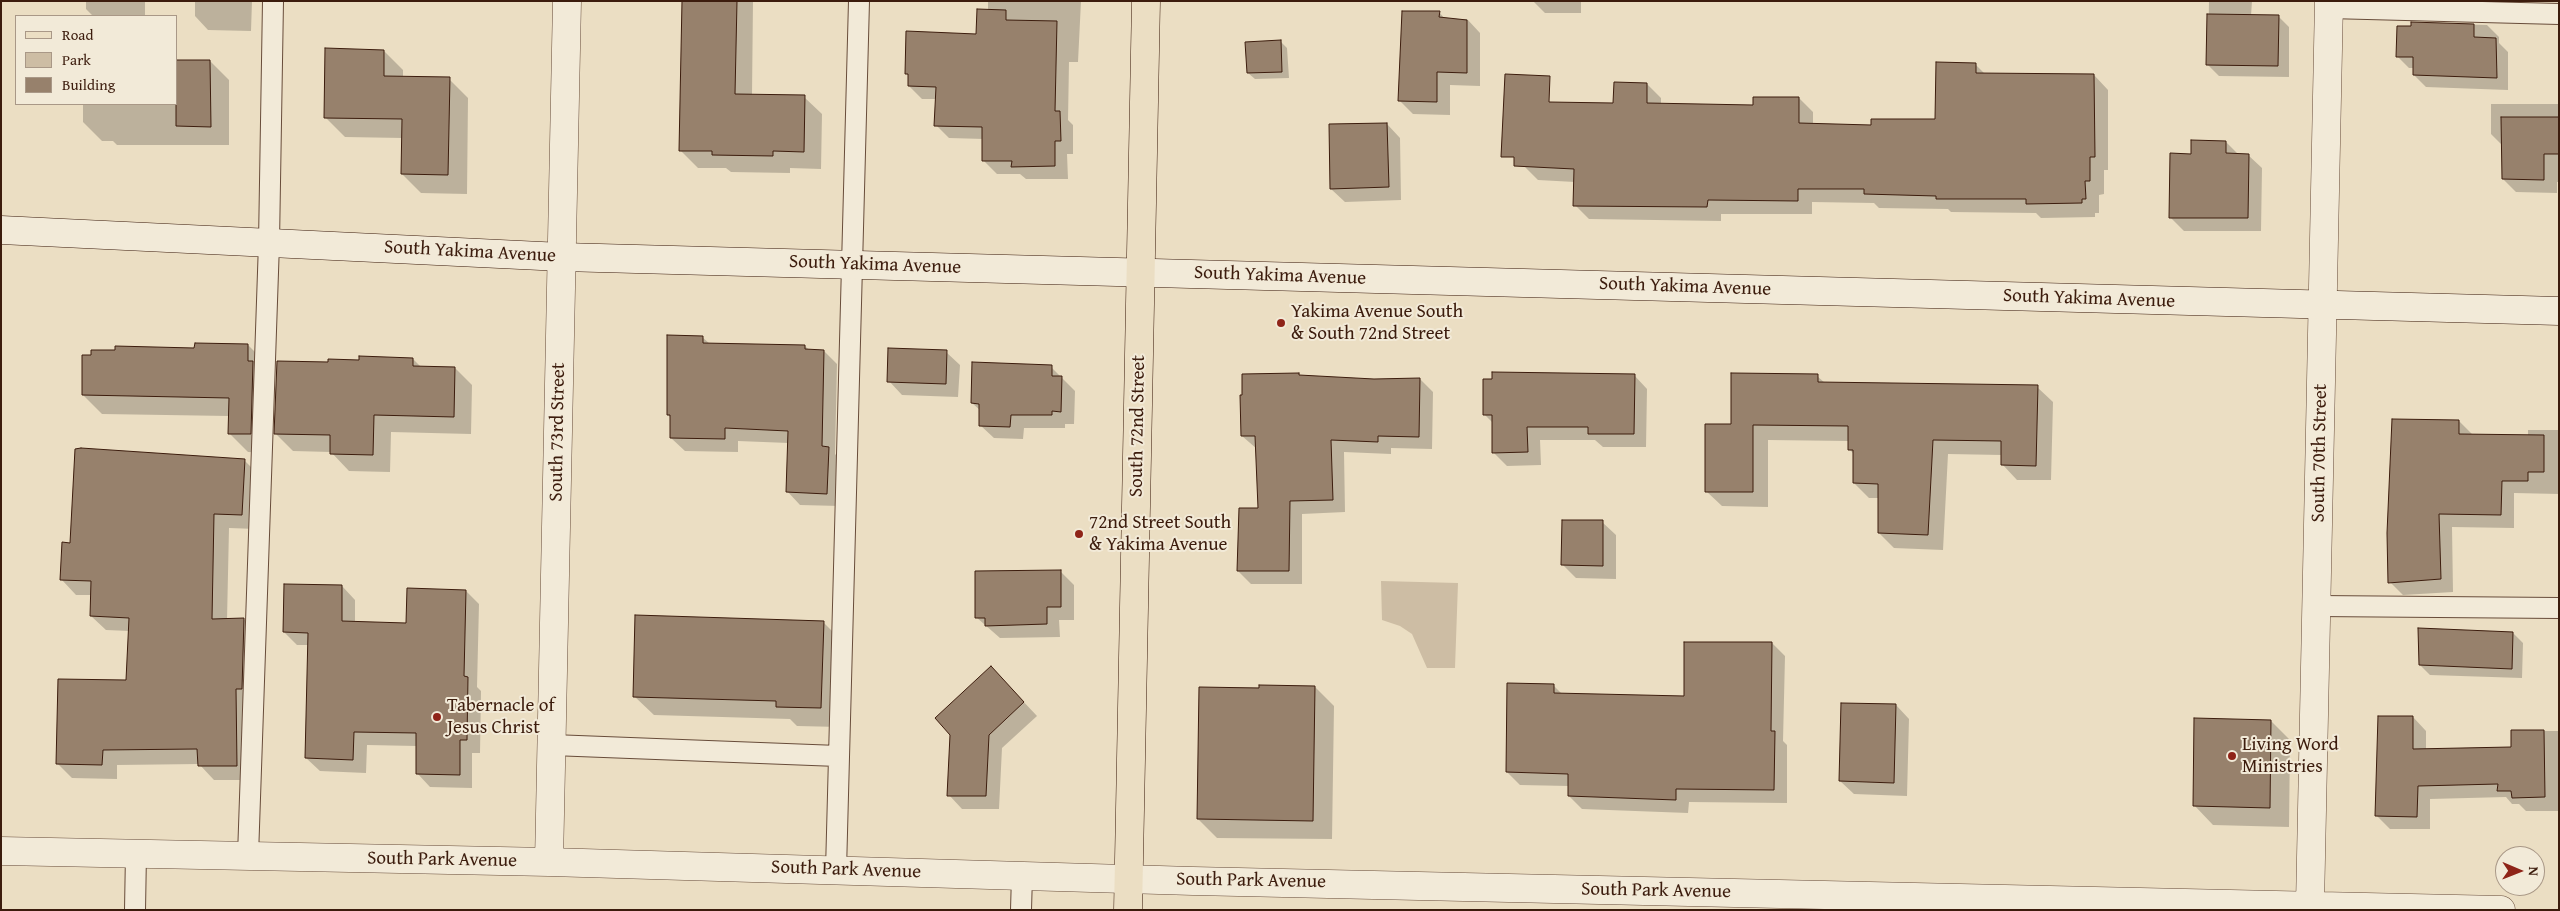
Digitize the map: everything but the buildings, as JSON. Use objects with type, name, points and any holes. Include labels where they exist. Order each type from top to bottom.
[{"type":"main road","name":"South 72nd Street","points":[[1128,910],[1146,1]]},
{"type":"street","name":"South 73rd Street","points":[[549,862],[567,1]]},
{"type":"street","name":"South 70th Street","points":[[2310,905],[2329,4]]},
{"type":"street","name":"South Yakima Avenue","points":[[1,230],[562,257],[2559,311]]},
{"type":"street","name":"South Park Avenue","points":[[1,851],[549,862],[1128,878],[1750,901],[2235,906],[2310,905],[2501,910]]},
{"type":"lane","points":[[248,856],[269,243],[273,1]]},
{"type":"lane","points":[[836,870],[859,1]]},
{"type":"lane","points":[[2329,4],[2559,14]]},
{"type":"lane","points":[[2317,606],[2559,608]]},
{"type":"lane","points":[[552,745],[838,756]]},
{"type":"lane","points":[[135,910],[136,854]]},
{"type":"lane","points":[[1020,910],[1022,875]]},
{"type":"green space","points":[[1381,581],[1458,583],[1455,668],[1427,668],[1412,634],[1400,626],[1382,620]]},
{"type":"place","name":"Yakima Avenue South & South 72nd Street","points":[[1281,323]]},
{"type":"place","name":"72nd Street South & Yakima Avenue","points":[[1079,534]]},
{"type":"place","name":"Tabernacle of Jesus Christ","points":[[437,717]]},
{"type":"place","name":"Living Word Ministries","points":[[2232,756]]}]
